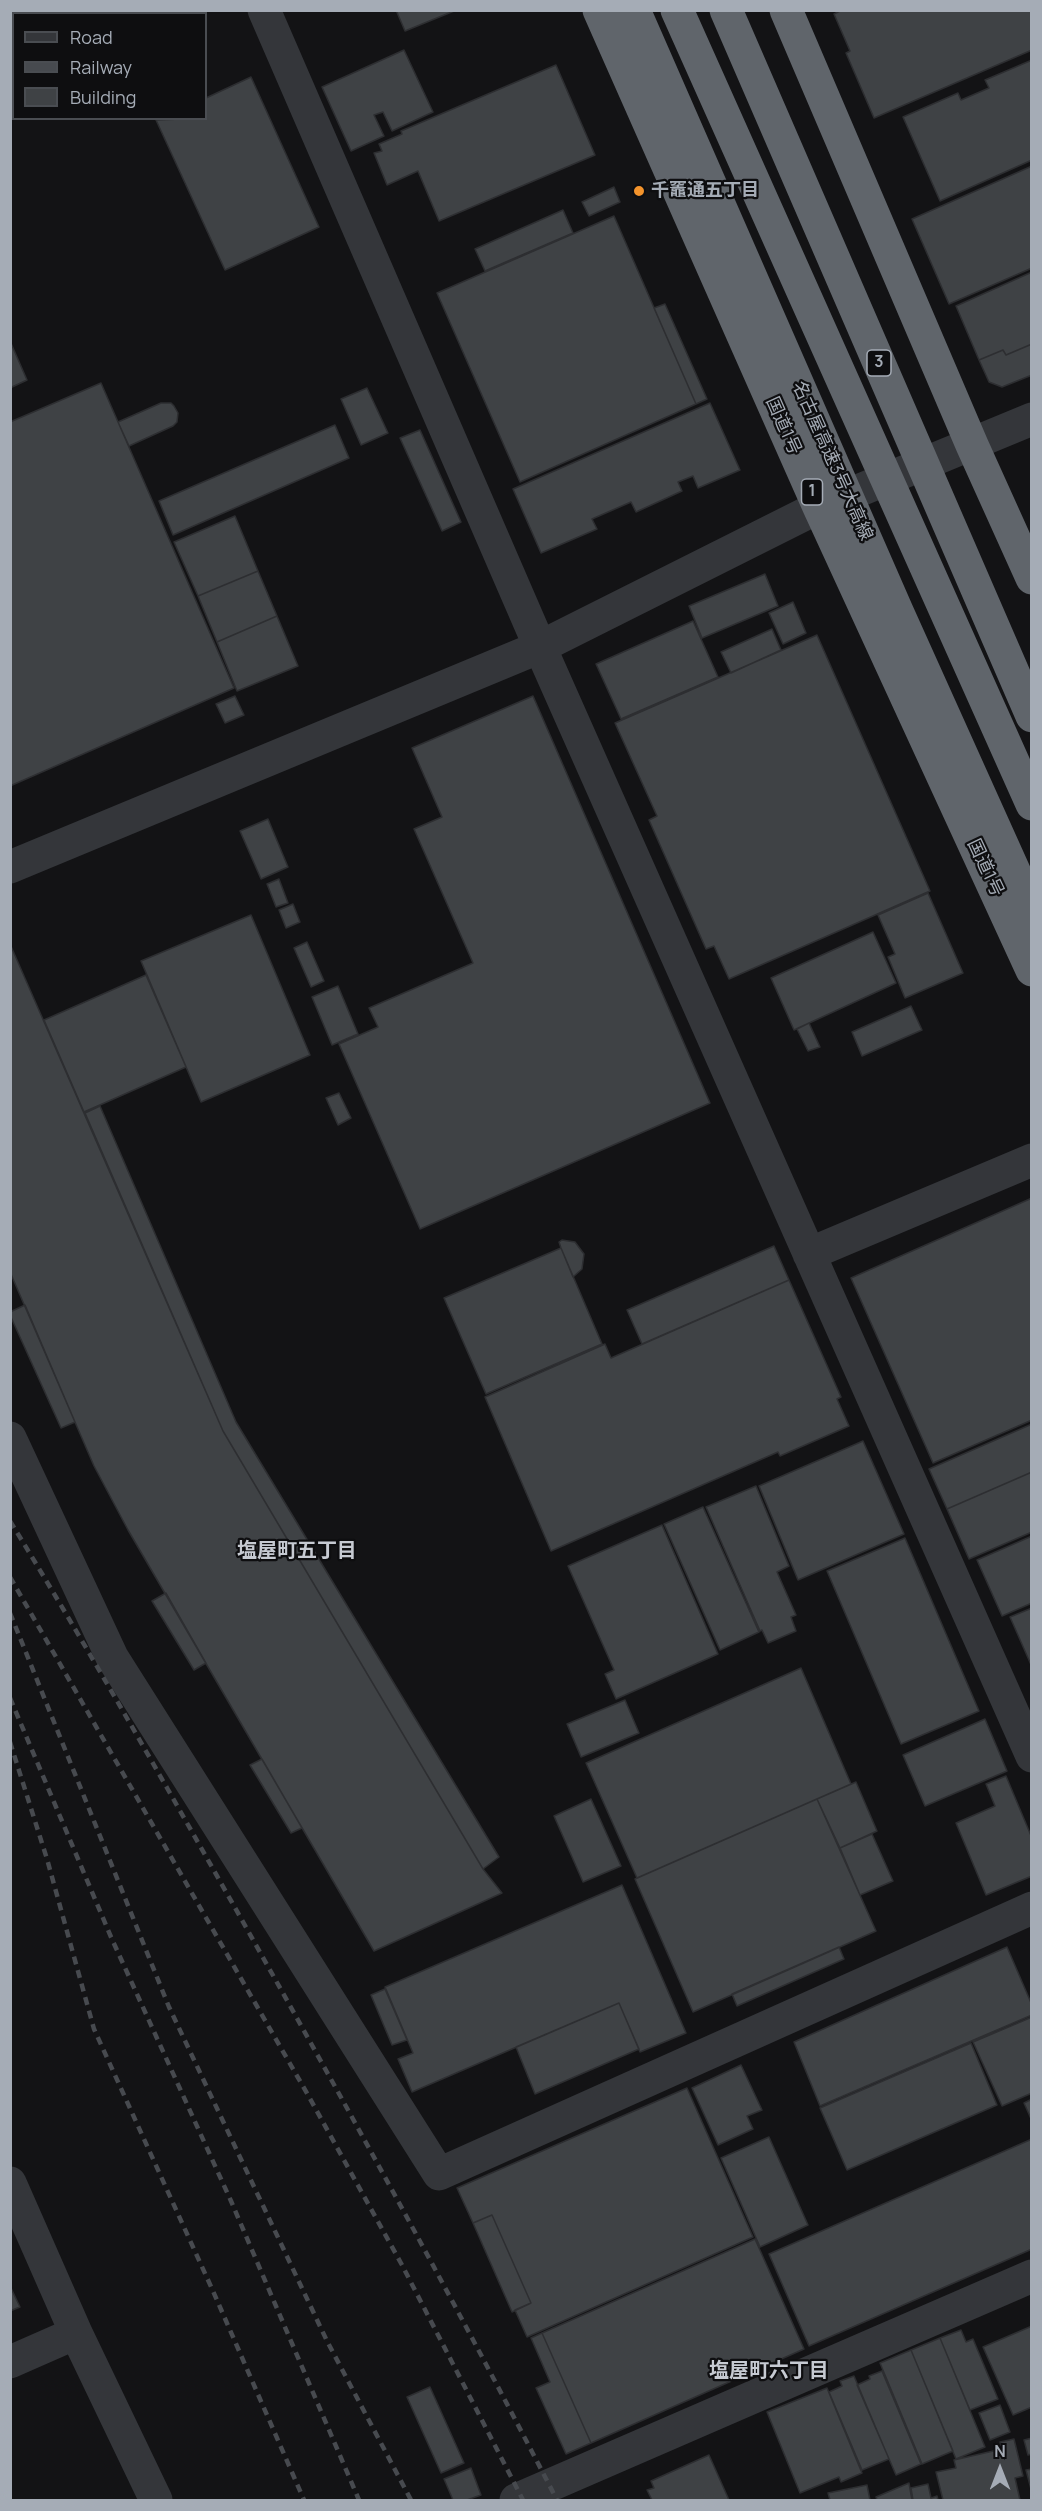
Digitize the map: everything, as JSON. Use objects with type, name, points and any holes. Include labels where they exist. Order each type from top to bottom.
[{"type":"highway","name":"国道1号","points":[[599,10],[819,507],[1032,970]]},
{"type":"highway","name":"名古屋高速3号大高線","points":[[634,10],[897,611],[1032,911]]},
{"type":"highway","points":[[677,10],[1032,804]]},
{"type":"highway","name":"3","points":[[726,10],[1032,716]]},
{"type":"highway","points":[[786,10],[972,445],[1032,578]]},
{"type":"street","points":[[264,10],[540,647],[1032,1756]]},
{"type":"street","points":[[10,867],[540,647],[819,507],[1032,419]]},
{"type":"street","points":[[809,1254],[1032,1160]]},
{"type":"street","points":[[10,1438],[112,1657],[439,2174],[1032,1908]]},
{"type":"street","points":[[10,2183],[76,2333],[156,2500]]},
{"type":"street","points":[[516,2500],[1032,2276]]},
{"type":"street","points":[[10,2362],[76,2333]]},
{"type":"building","points":[[10,10],[30,10],[12,12],[10,19]]},
{"type":"building","points":[[396,10],[454,10],[454,11],[405,31]]},
{"type":"building","points":[[842,10],[1032,10],[1032,50],[874,118],[846,53],[850,51],[834,14]]},
{"type":"building","points":[[12,18],[12,104],[10,104],[10,19]]},
{"type":"building","points":[[404,50],[433,112],[392,131],[383,112],[374,115],[384,136],[351,151],[322,87]]},
{"type":"building","points":[[1032,60],[1032,160],[940,201],[903,117],[958,93],[961,100],[989,88],[985,80]]},
{"type":"building","points":[[556,65],[595,155],[439,221],[418,171],[387,185],[374,153],[382,151],[379,144],[402,134],[401,131]]},
{"type":"building","points":[[251,77],[319,227],[225,270],[156,120],[207,120],[207,98]]},
{"type":"building","points":[[1032,166],[1032,268],[949,304],[912,219]]},
{"type":"building","points":[[614,187],[620,202],[589,216],[582,202]]},
{"type":"building","points":[[563,210],[573,233],[485,271],[475,249]]},
{"type":"building","points":[[614,216],[696,404],[520,482],[437,293]]},
{"type":"building","points":[[1032,272],[1032,344],[1006,355],[1003,350],[979,360],[956,306]]},
{"type":"building","points":[[665,304],[707,399],[696,404],[654,308]]},
{"type":"building","points":[[10,341],[27,380],[10,388]]},
{"type":"building","points":[[1032,344],[1032,375],[1002,387],[989,382],[979,360],[1003,350],[1006,355]]},
{"type":"building","points":[[101,383],[234,688],[10,786],[10,422]]},
{"type":"building","points":[[367,388],[388,433],[361,445],[341,399]]},
{"type":"building","points":[[161,403],[171,403],[174,406],[178,413],[177,422],[129,446],[118,422]]},
{"type":"building","points":[[710,403],[740,470],[698,488],[693,476],[678,482],[682,491],[636,512],[631,502],[592,519],[597,529],[541,553],[513,489]]},
{"type":"building","points":[[335,425],[349,458],[173,535],[159,501]]},
{"type":"building","points":[[420,430],[461,522],[442,531],[400,438]]},
{"type":"building","points":[[235,516],[258,571],[198,596],[174,542]]},
{"type":"building","points":[[258,571],[277,616],[217,642],[198,596]]},
{"type":"building","points":[[765,574],[778,606],[702,638],[689,606]]},
{"type":"building","points":[[793,602],[806,633],[783,644],[769,613]]},
{"type":"building","points":[[277,616],[298,666],[237,691],[217,642]]},
{"type":"building","points":[[693,621],[718,677],[621,719],[596,664]]},
{"type":"building","points":[[772,629],[781,650],[731,673],[721,652]]},
{"type":"building","points":[[817,635],[930,891],[729,979],[714,946],[706,949],[649,820],[657,816],[615,723]]},
{"type":"building","points":[[235,696],[244,715],[225,723],[216,704]]},
{"type":"building","points":[[533,696],[710,1103],[420,1229],[339,1044],[378,1027],[369,1008],[473,963],[414,829],[442,817],[412,748]]},
{"type":"building","points":[[268,819],[288,867],[261,879],[240,831]]},
{"type":"building","points":[[279,879],[288,903],[276,907],[267,884]]},
{"type":"building","points":[[928,893],[963,973],[905,998],[888,957],[895,954],[878,915]]},
{"type":"building","points":[[293,904],[300,922],[286,928],[279,910]]},
{"type":"building","points":[[251,915],[310,1055],[201,1102],[141,961]]},
{"type":"building","points":[[873,932],[896,983],[794,1030],[771,978]]},
{"type":"building","points":[[307,942],[324,981],[311,987],[294,948]]},
{"type":"building","points":[[10,944],[223,1431],[483,1869],[502,1893],[374,1951],[128,1530],[94,1466],[10,1272]]},
{"type":"building","points":[[146,975],[186,1067],[84,1112],[44,1020]]},
{"type":"building","points":[[338,986],[358,1034],[332,1045],[312,997]]},
{"type":"building","points":[[911,1006],[922,1030],[862,1056],[852,1032]]},
{"type":"building","points":[[809,1023],[820,1047],[808,1051],[797,1029]]},
{"type":"building","points":[[339,1093],[351,1118],[338,1125],[326,1098]]},
{"type":"building","points":[[100,1106],[236,1422],[499,1857],[483,1869],[223,1431],[85,1113]]},
{"type":"building","points":[[1032,1198],[1032,1420],[933,1463],[851,1278]]},
{"type":"building","points":[[562,1240],[575,1242],[584,1254],[582,1269],[573,1277],[559,1242]]},
{"type":"building","points":[[774,1246],[789,1280],[642,1344],[627,1310]]},
{"type":"building","points":[[561,1248],[602,1344],[486,1394],[444,1298]]},
{"type":"building","points":[[789,1280],[841,1397],[837,1399],[849,1426],[780,1456],[778,1452],[551,1551],[485,1397],[605,1344],[611,1358]]},
{"type":"building","points":[[25,1305],[75,1422],[61,1428],[10,1315],[10,1312]]},
{"type":"building","points":[[1032,1424],[1032,1472],[947,1509],[929,1469]]},
{"type":"building","points":[[863,1441],[904,1534],[798,1580],[759,1486]]},
{"type":"building","points":[[1032,1472],[1032,1532],[969,1559],[947,1509]]},
{"type":"building","points":[[756,1486],[789,1566],[777,1572],[796,1615],[791,1617],[796,1631],[768,1643],[762,1630],[760,1631],[706,1507]]},
{"type":"building","points":[[703,1507],[759,1632],[720,1650],[664,1524]]},
{"type":"building","points":[[662,1525],[718,1654],[616,1699],[605,1674],[614,1670],[568,1566]]},
{"type":"building","points":[[1032,1536],[1032,1603],[1002,1616],[977,1560]]},
{"type":"building","points":[[905,1538],[979,1711],[901,1744],[827,1571]]},
{"type":"building","points":[[166,1593],[206,1663],[194,1670],[152,1601]]},
{"type":"building","points":[[1032,1608],[1032,1667],[1010,1617]]},
{"type":"building","points":[[801,1668],[851,1784],[637,1878],[586,1763]]},
{"type":"building","points":[[625,1700],[639,1733],[581,1757],[567,1724]]},
{"type":"building","points":[[985,1719],[1007,1771],[925,1806],[903,1755]]},
{"type":"building","points":[[262,1759],[302,1828],[291,1833],[250,1765]]},
{"type":"building","points":[[1006,1776],[1032,1838],[1032,1876],[986,1895],[956,1823],[995,1806],[986,1784]]},
{"type":"building","points":[[856,1782],[877,1831],[840,1848],[817,1799]]},
{"type":"building","points":[[591,1799],[621,1866],[583,1882],[554,1816]]},
{"type":"building","points":[[817,1799],[876,1931],[693,2012],[635,1879]]},
{"type":"building","points":[[872,1834],[893,1881],[860,1895],[840,1848]]},
{"type":"building","points":[[622,1885],[686,2033],[640,2052],[619,2003],[412,2092],[398,2059],[413,2053],[385,1987]]},
{"type":"building","points":[[839,1947],[844,1959],[737,2006],[732,1994]]},
{"type":"building","points":[[1007,1947],[1032,2005],[1032,2015],[820,2106],[794,2042]]},
{"type":"building","points":[[385,1989],[407,2040],[392,2045],[371,1995]]},
{"type":"building","points":[[619,2003],[639,2049],[535,2094],[516,2047]]},
{"type":"building","points":[[1032,2017],[1032,2093],[1002,2106],[973,2042]]},
{"type":"building","points":[[971,2043],[997,2105],[847,2170],[820,2108]]},
{"type":"building","points":[[741,2065],[762,2110],[747,2116],[753,2129],[718,2145],[692,2088]]},
{"type":"building","points":[[687,2088],[753,2237],[527,2337],[515,2310],[531,2303],[492,2215],[473,2223],[457,2188]]},
{"type":"building","points":[[1032,2099],[1032,2121],[1024,2103]]},
{"type":"building","points":[[769,2137],[808,2225],[760,2247],[721,2158]]},
{"type":"building","points":[[1032,2139],[1032,2249],[809,2346],[769,2254]]},
{"type":"building","points":[[492,2215],[531,2303],[512,2312],[473,2223]]},
{"type":"building","points":[[755,2239],[804,2349],[591,2443],[542,2333]]},
{"type":"building","points":[[10,2286],[20,2307],[10,2311]]},
{"type":"building","points":[[1032,2326],[1032,2407],[1013,2415],[983,2347]]},
{"type":"building","points":[[961,2330],[966,2342],[973,2339],[998,2399],[970,2410],[940,2338]]},
{"type":"building","points":[[542,2333],[591,2443],[566,2454],[536,2388],[550,2382],[531,2338]]},
{"type":"building","points":[[940,2338],[985,2447],[956,2459],[911,2350]]},
{"type":"building","points":[[911,2350],[953,2451],[922,2464],[880,2363]]},
{"type":"building","points":[[882,2371],[921,2464],[896,2475],[857,2385],[870,2379],[869,2376]]},
{"type":"building","points":[[854,2376],[889,2459],[862,2470],[829,2392],[842,2386],[840,2381]]},
{"type":"building","points":[[430,2387],[464,2463],[441,2473],[407,2397]]},
{"type":"building","points":[[827,2388],[862,2473],[841,2482],[839,2477],[800,2493],[767,2412]]},
{"type":"building","points":[[1000,2405],[1010,2432],[990,2440],[979,2413]]},
{"type":"building","points":[[1032,2438],[1032,2454],[1028,2455],[1024,2440]]},
{"type":"building","points":[[1014,2439],[1023,2476],[1015,2478],[1020,2500],[943,2500],[936,2472],[956,2468],[954,2460],[1002,2449],[1000,2442]]},
{"type":"building","points":[[709,2455],[729,2500],[652,2500],[647,2490],[654,2488],[651,2481]]},
{"type":"building","points":[[471,2468],[481,2495],[467,2500],[453,2500],[444,2479]]},
{"type":"building","points":[[1032,2469],[1032,2493],[1026,2470]]},
{"type":"building","points":[[909,2483],[912,2500],[877,2500],[876,2497]]},
{"type":"building","points":[[928,2484],[931,2498],[937,2496],[938,2500],[913,2500],[911,2488]]},
{"type":"building","points":[[867,2485],[870,2500],[830,2500],[828,2493]]},
{"type":"railway","points":[[10,1521],[124,1713],[276,1980],[439,2276],[557,2500]]},
{"type":"railway","points":[[10,1577],[308,2095],[402,2265],[523,2500]]},
{"type":"railway","points":[[10,1613],[169,2007],[327,2341],[411,2500]]},
{"type":"railway","points":[[10,1698],[111,1937],[231,2201],[359,2500]]},
{"type":"railway","points":[[10,1742],[47,1859],[94,2029],[213,2291],[304,2500]]},
{"type":"place","name":"千竈通五丁目","points":[[639,191]]},
{"type":"district","name":"塩屋町五丁目","points":[[297,1551]]},
{"type":"district","name":"塩屋町六丁目","points":[[769,2371]]}]
